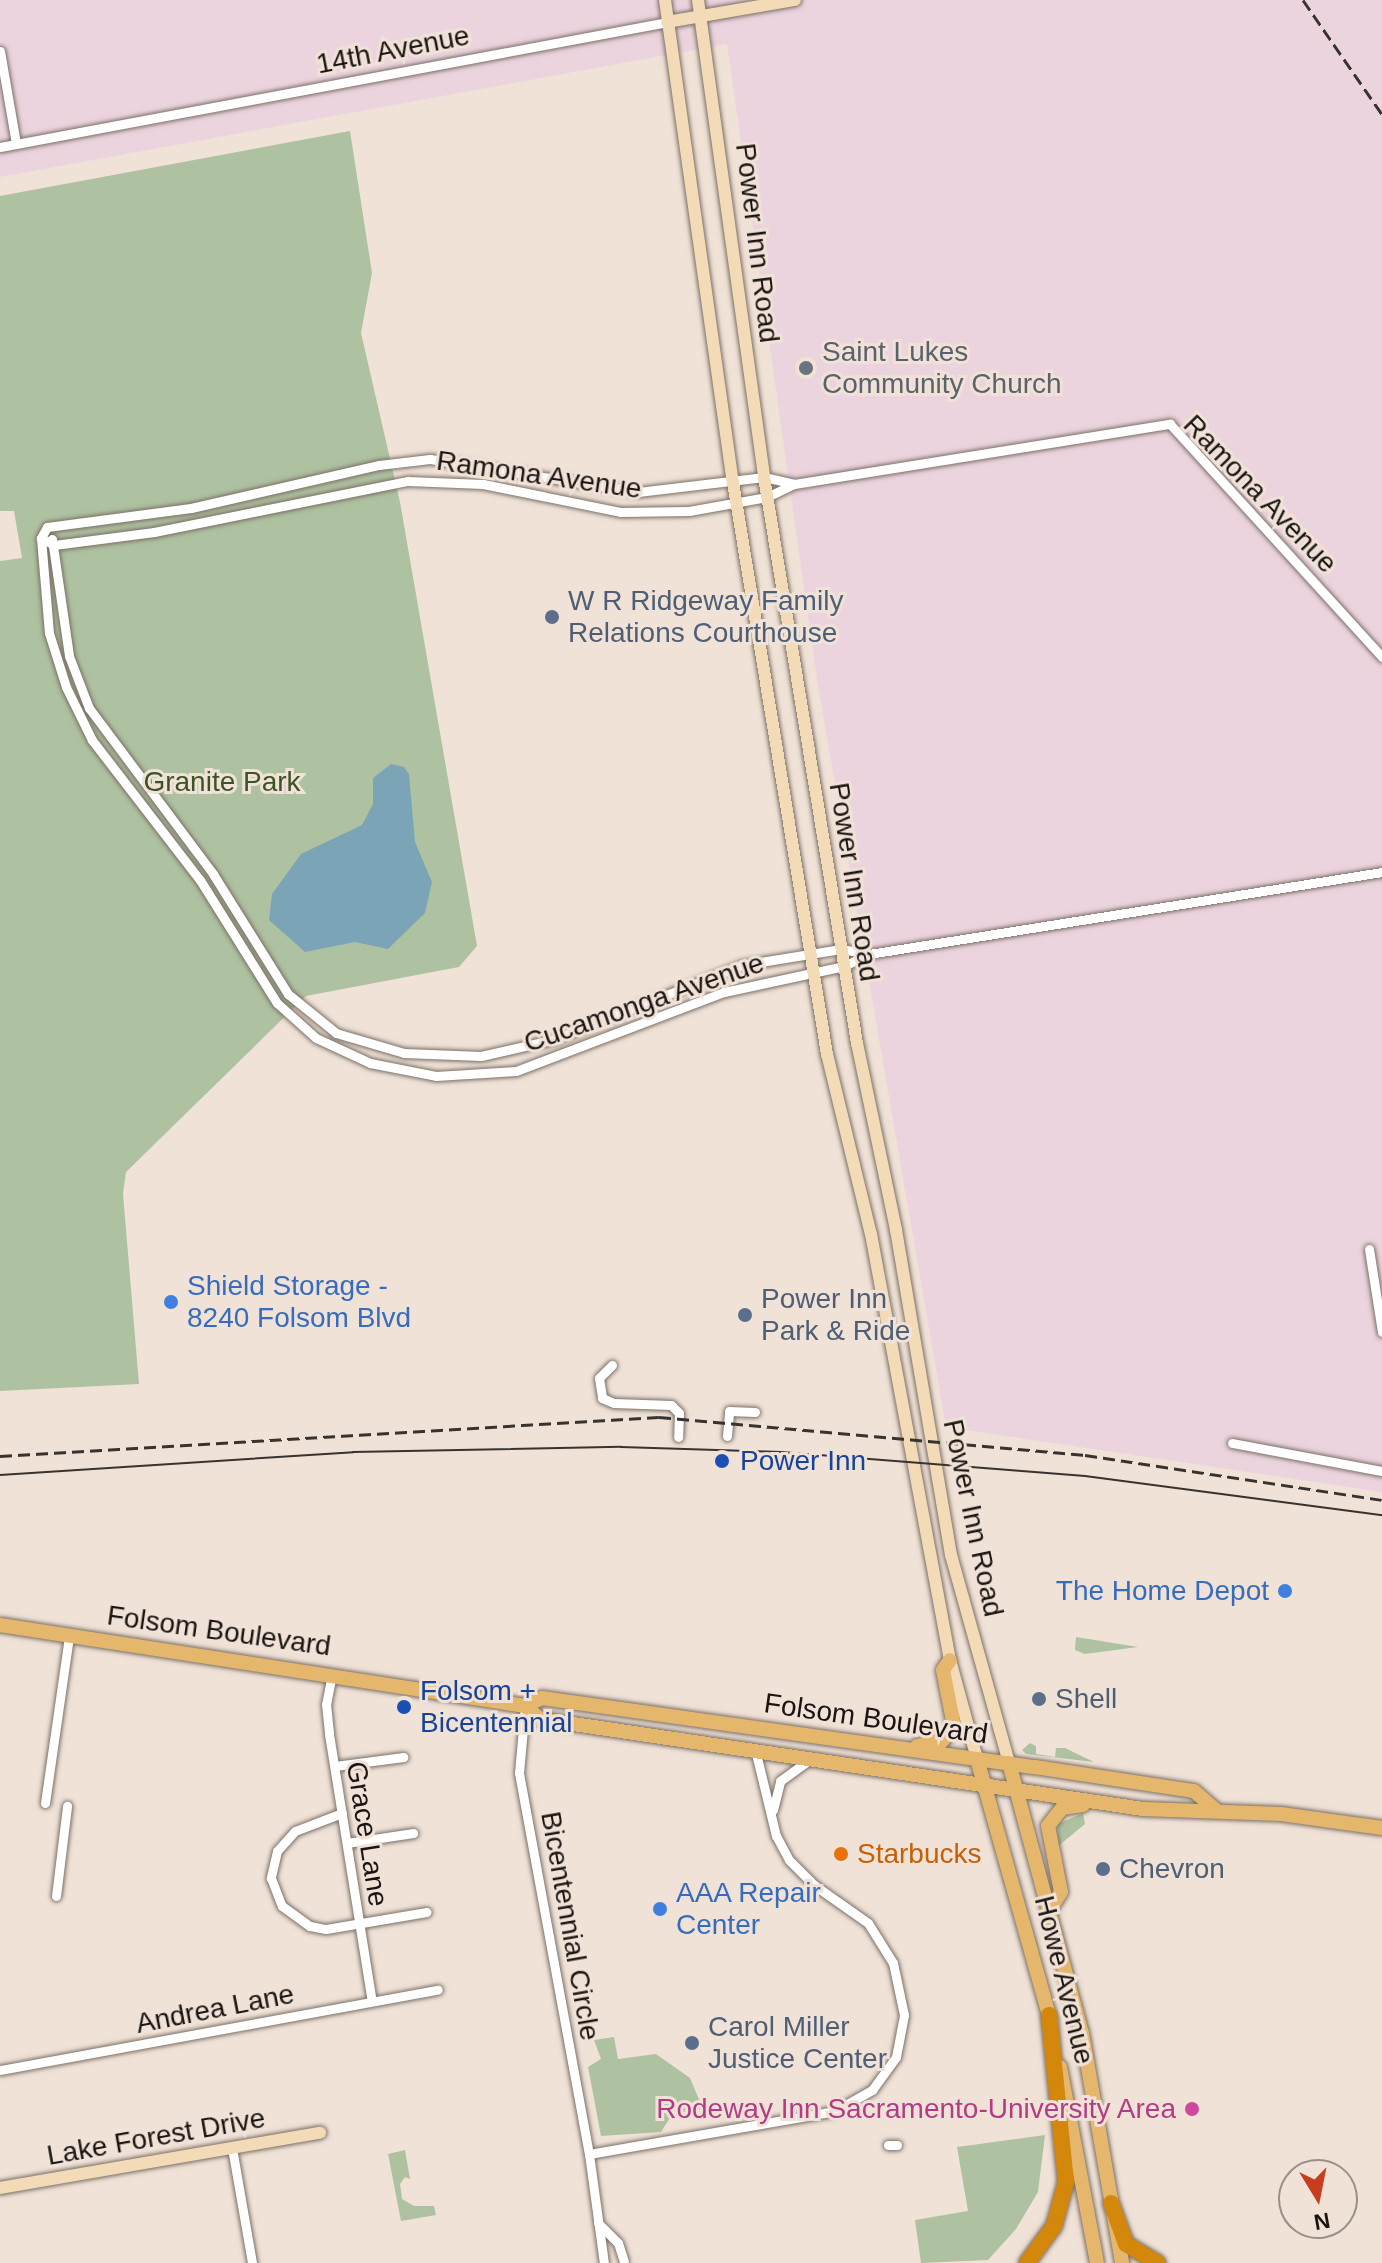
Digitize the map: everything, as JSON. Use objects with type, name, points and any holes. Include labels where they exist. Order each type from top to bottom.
[{"type":"highway","points":[[1027,2263],[1054,2226],[1066,2182],[1049,2015]]},
{"type":"highway","points":[[1111,2203],[1126,2244],[1158,2263]]},
{"type":"main road","name":"Power Inn Road","points":[[665,0],[696,195],[736,503],[813,971],[839,1109],[871,1234],[950,1660],[977,1759]]},
{"type":"main road","name":"Power Inn Road","points":[[698,0],[767,497],[841,949],[894,1220],[951,1555],[1009,1763]]},
{"type":"main road","name":"14th Avenue","points":[[667,22],[795,0]]},
{"type":"main road","name":"Folsom Boulevard","points":[[0,1625],[525,1706],[540,1719],[1017,1790],[1188,1814],[1216,1810],[1382,1828]]},
{"type":"main road","points":[[901,1749],[942,1741],[952,1732],[955,1720],[943,1670],[950,1660]]},
{"type":"main road","name":"Folsom Boulevard","points":[[525,1706],[542,1698],[1009,1763],[1194,1791],[1216,1810]]},
{"type":"main road","name":"Howe Avenue","points":[[977,1759],[1049,2015],[1097,2263]]},
{"type":"main road","name":"Howe Avenue","points":[[1009,1763],[1051,1908],[1082,2033],[1122,2263]]},
{"type":"main road","points":[[1051,1908],[1061,1892],[1048,1826],[1062,1808],[1101,1802]]},
{"type":"main road","name":"Lake Forest Drive","points":[[0,2188],[320,2133]]},
{"type":"street","name":"14th Avenue","points":[[0,147],[667,22]]},
{"type":"street","points":[[0,51],[16,144]]},
{"type":"street","name":"Ramona Avenue","points":[[54,545],[192,525],[408,481],[483,484],[621,512],[689,511],[767,497],[794,484],[1170,424],[1382,657]]},
{"type":"street","name":"Ramona Avenue","points":[[47,527],[191,508],[379,465],[430,459],[638,492],[764,477],[794,484]]},
{"type":"street","points":[[47,527],[41,538],[54,545]]},
{"type":"street","name":"Cucamonga Avenue","points":[[47,527],[54,545],[69,656],[89,708],[213,874],[288,994],[336,1033],[377,1048],[438,1057],[522,1049],[718,972],[841,949],[869,954]]},
{"type":"street","name":"Cucamonga Avenue","points":[[41,538],[49,633],[84,727],[200,880],[277,1003],[316,1038],[399,1070],[460,1076],[516,1071],[724,992],[844,966],[869,954],[1382,872]]},
{"type":"street","points":[[1369,1249],[1382,1332]]},
{"type":"street","points":[[612,1365],[599,1378],[602,1398],[614,1403],[671,1405],[679,1413],[678,1437]]},
{"type":"street","points":[[727,1436],[729,1411],[755,1412]]},
{"type":"street","points":[[1232,1443],[1382,1471]]},
{"type":"street","points":[[45,1803],[69,1636]]},
{"type":"street","name":"Grace Lane","points":[[332,1674],[326,1704],[372,2001]]},
{"type":"street","name":"Bicentennial Circle","points":[[525,1706],[519,1773],[589,2154],[603,2260]]},
{"type":"street","points":[[589,2154],[835,2111],[863,2097],[891,2065],[904,2015],[893,1963],[858,1914],[798,1872],[772,1822],[755,1749]]},
{"type":"street","points":[[335,1766],[403,1757]]},
{"type":"street","points":[[772,1822],[780,1781],[814,1759]]},
{"type":"street","points":[[56,1896],[67,1806]]},
{"type":"street","points":[[342,1813],[310,1822],[285,1840],[271,1878],[282,1906],[310,1926],[343,1928],[359,1922],[427,1912]]},
{"type":"street","points":[[347,1843],[413,1833]]},
{"type":"street","name":"Andrea Lane","points":[[0,2070],[438,1990]]},
{"type":"street","points":[[232,2148],[252,2263]]},
{"type":"street","points":[[598,2223],[622,2257],[603,2260]]},
{"type":"shaded area","points":[[0,0],[1382,0],[1382,1492],[946,1427],[817,680],[727,44],[0,177]]},
{"type":"green space","name":"Granite Park","points":[[350,131],[372,273],[361,333],[400,502],[477,946],[459,967],[306,996],[126,1172],[123,1194],[139,1384],[0,1391],[0,561],[22,558],[14,511],[0,511],[0,196]]},
{"type":"green space","points":[[1076,1637],[1138,1647],[1085,1654],[1075,1650]]},
{"type":"green space","points":[[1030,1743],[1036,1746],[1036,1754],[1055,1757],[1056,1748],[1065,1748],[1094,1762],[1026,1754],[1022,1750]]},
{"type":"green space","points":[[1083,1813],[1085,1824],[1057,1847],[1058,1824]]},
{"type":"green space","points":[[614,2037],[618,2059],[656,2054],[690,2078],[703,2109],[673,2113],[661,2132],[601,2136],[588,2067],[601,2059],[594,2040]]},
{"type":"green space","points":[[1045,2135],[1038,2192],[1016,2229],[988,2260],[921,2263],[915,2220],[968,2211],[957,2147]]},
{"type":"green space","points":[[405,2150],[410,2179],[405,2177],[400,2184],[402,2199],[414,2206],[434,2206],[436,2215],[401,2221],[388,2154]]},
{"type":"water","points":[[391,764],[404,767],[409,774],[415,842],[432,882],[425,913],[388,949],[355,942],[305,952],[269,920],[272,894],[301,854],[362,825],[373,804],[373,778]]},
{"type":"tram line","points":[[0,1475],[353,1452],[621,1447],[781,1452],[1085,1476],[1382,1515]]},
{"type":"railway","points":[[1303,0],[1382,114]]},
{"type":"railway","points":[[0,1456],[659,1417],[1085,1455],[1382,1500]]},
{"type":"place","name":"Saint Lukes Community Church","points":[[806,368]]},
{"type":"place","name":"W R Ridgeway Family Relations Courthouse","points":[[552,617]]},
{"type":"place","name":"Shield Storage - 8240 Folsom Blvd","points":[[171,1302]]},
{"type":"place","name":"Power Inn Park & Ride","points":[[745,1315]]},
{"type":"place","name":"Power Inn","points":[[722,1461]]},
{"type":"place","name":"The Home Depot","points":[[1285,1591]]},
{"type":"place","name":"Shell","points":[[1039,1699]]},
{"type":"place","name":"Folsom + Bicentennial","points":[[404,1707]]},
{"type":"place","name":"Starbucks","points":[[841,1854]]},
{"type":"place","name":"Chevron","points":[[1103,1869]]},
{"type":"place","name":"AAA Repair Center","points":[[660,1909]]},
{"type":"place","name":"Carol Miller Justice Center","points":[[692,2043]]},
{"type":"place","name":"Rodeway Inn Sacramento-University Area","points":[[1192,2109]]}]
